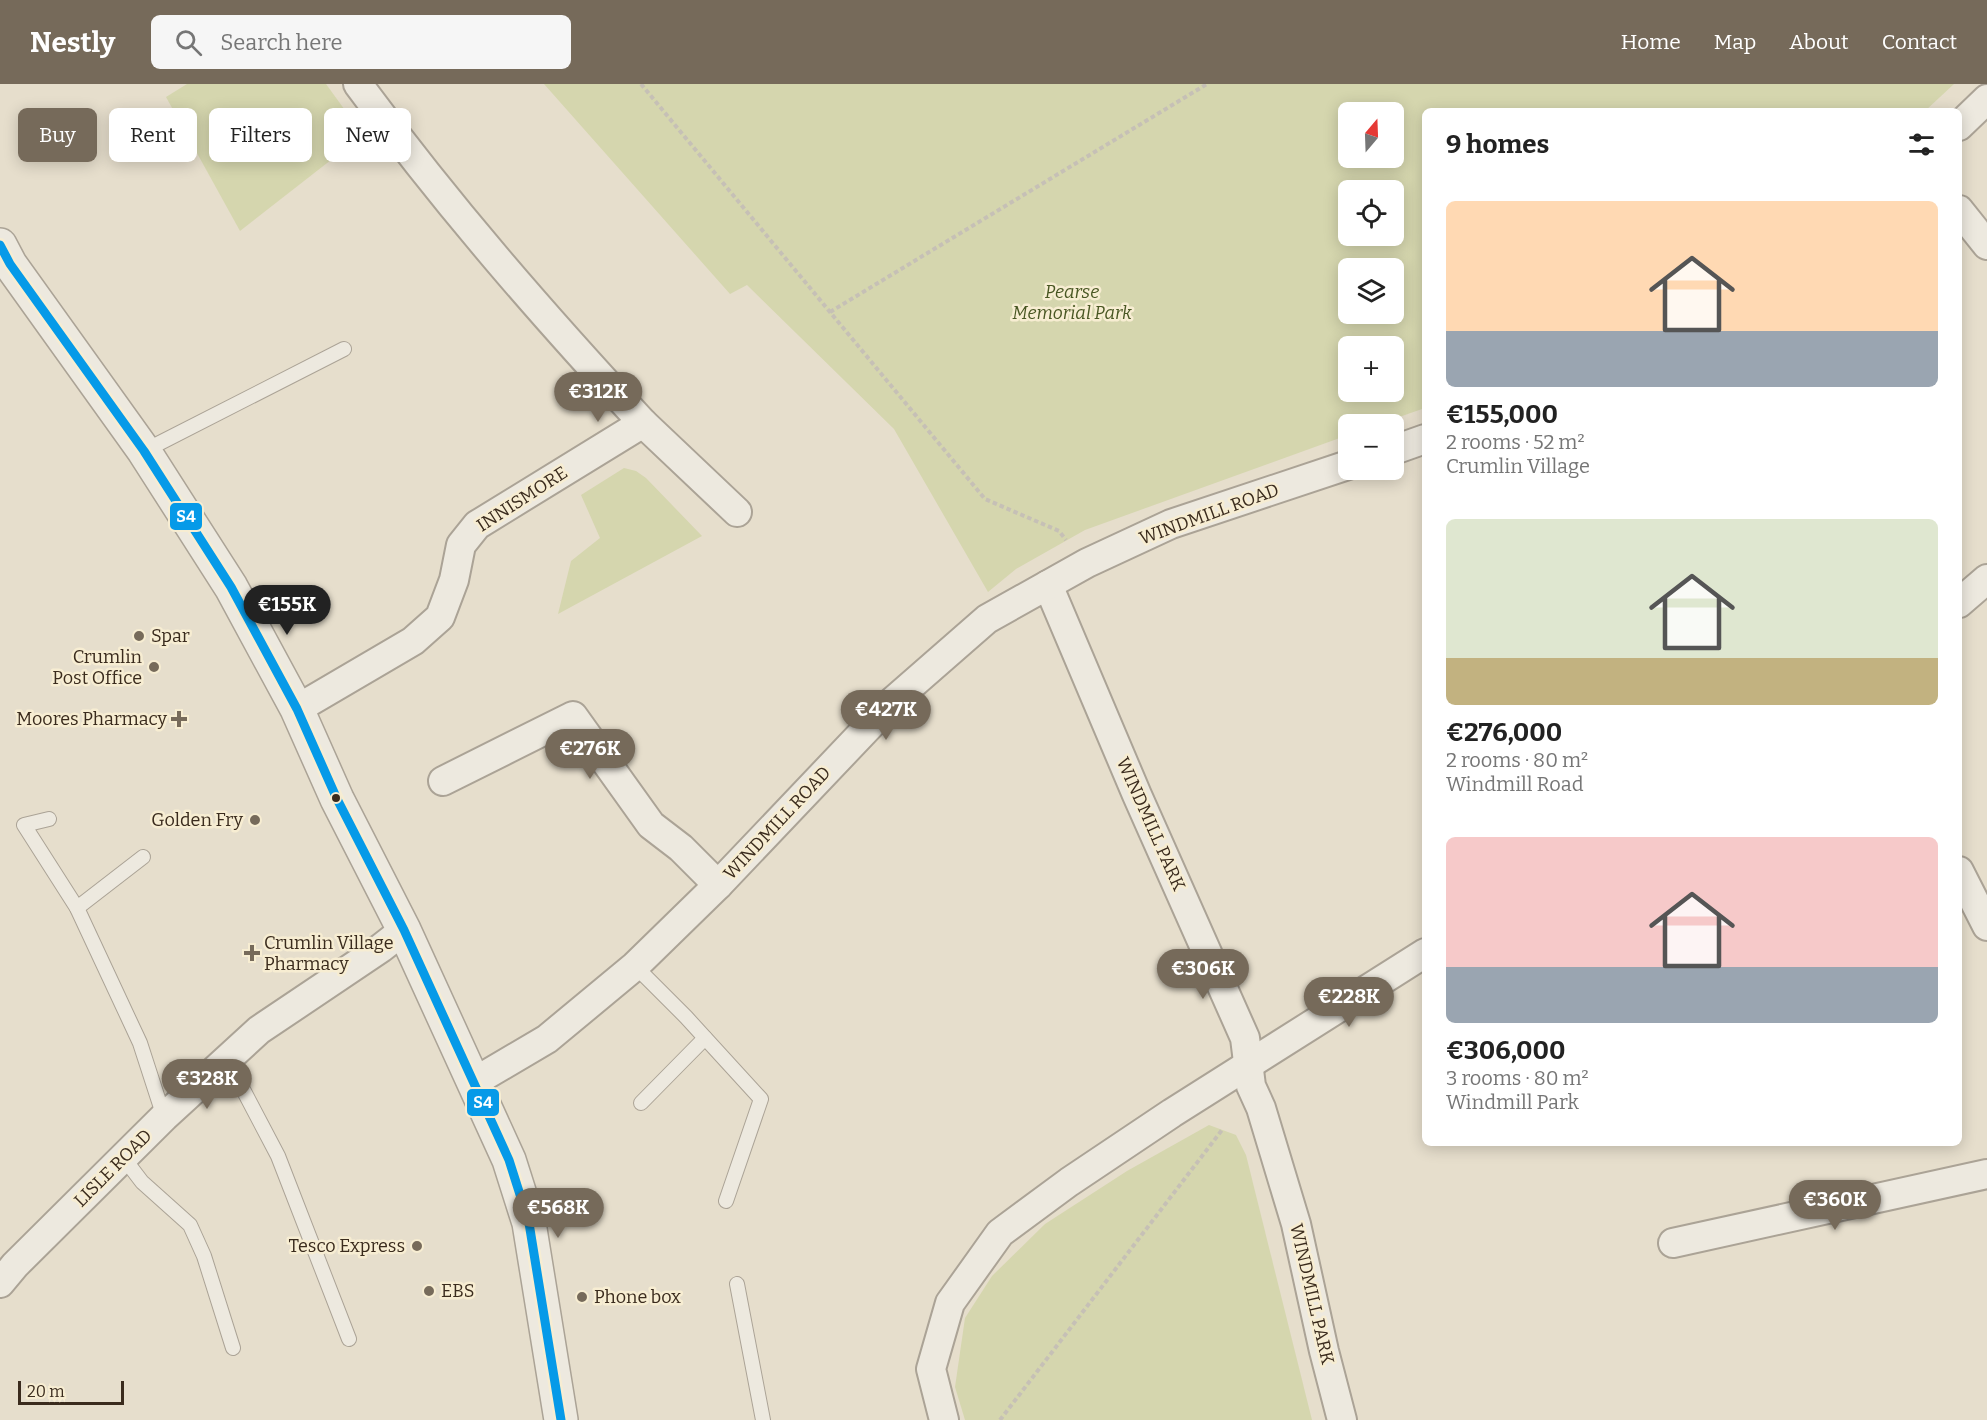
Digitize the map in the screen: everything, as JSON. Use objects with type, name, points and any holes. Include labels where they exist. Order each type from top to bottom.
[{"type":"street","points":[[358,84],[453,209],[539,310],[643,423],[737,512]]},
{"type":"street","points":[[1962,123],[1987,99]]},
{"type":"street","points":[[1962,214],[1987,245]]},
{"type":"street","points":[[0,245],[10,264],[144,451],[231,587],[297,710],[337,799],[404,930],[509,1160],[529,1223],[561,1420]]},
{"type":"street","name":"INNISMORE","points":[[297,710],[413,641],[440,617],[454,580],[461,545],[477,525],[643,423]]},
{"type":"street","points":[[1404,447],[1422,441]]},
{"type":"street","name":"WINDMILL ROAD","points":[[474,1082],[547,1039],[635,966],[718,885],[892,702],[987,619],[1087,563],[1171,524],[1338,468]]},
{"type":"street","points":[[1962,600],[1987,579]]},
{"type":"street","name":"WINDMILL PARK","points":[[1048,585],[1137,795],[1245,1038],[1251,1086],[1261,1108],[1296,1224],[1342,1420]]},
{"type":"street","points":[[443,781],[573,716],[651,825],[681,848],[718,885]]},
{"type":"street","points":[[1962,877],[1987,926]]},
{"type":"street","name":"LISLE ROAD","points":[[0,1283],[15,1265],[123,1157],[259,1030],[404,930]]},
{"type":"street","points":[[944,1420],[930,1369],[950,1303],[1000,1233],[1078,1176],[1422,955]]},
{"type":"street","points":[[1673,1243],[1987,1174]]},
{"type":"lane","points":[[144,451],[344,349]]},
{"type":"lane","points":[[49,819],[24,825],[77,908],[140,1043],[164,1117]]},
{"type":"lane","points":[[77,908],[142,857]]},
{"type":"lane","points":[[635,966],[761,1099],[726,1201]]},
{"type":"lane","points":[[641,1103],[705,1038]]},
{"type":"lane","points":[[227,1059],[278,1156],[349,1339]]},
{"type":"lane","points":[[123,1157],[142,1182],[190,1225],[204,1256],[232,1348]]},
{"type":"lane","points":[[736,1284],[763,1420]]},
{"type":"path","points":[[641,84],[985,499],[1059,531],[1087,563]]},
{"type":"path","points":[[830,312],[1207,84]]},
{"type":"path","points":[[1000,1420],[1222,1130]]},
{"type":"green space","points":[[187,84],[326,84],[343,108],[324,108],[324,162],[328,162],[240,231],[197,153],[197,108],[172,108],[166,97]]},
{"type":"green space","name":"Pearse Memorial Park","points":[[544,84],[1954,84],[1928,108],[1422,108],[1422,409],[1404,415],[1338,414],[1338,439],[1085,530],[1016,569],[988,592],[894,429],[747,285],[730,294]]},
{"type":"green space","points":[[624,468],[636,471],[646,478],[702,536],[558,614],[571,561],[600,538],[581,495]]},
{"type":"green space","points":[[1209,1125],[1236,1135],[1246,1155],[1312,1420],[965,1420],[955,1387],[965,1318],[992,1276],[1045,1224],[1127,1171]]},
{"type":"transit line","name":"S4","points":[[0,245],[10,264],[144,451],[231,587],[297,709],[337,799],[404,930],[509,1160],[529,1223],[561,1420]]},
{"type":"place","name":"Spar","points":[[139,636]]},
{"type":"place","name":"Crumlin Post Office","points":[[154,667]]},
{"type":"place","name":"Moores Pharmacy","points":[[179,719]]},
{"type":"place","name":"Golden Fry","points":[[255,820]]},
{"type":"place","name":"Crumlin Village Pharmacy","points":[[252,953]]},
{"type":"place","name":"Tesco Express","points":[[417,1246]]},
{"type":"place","name":"EBS","points":[[429,1291]]},
{"type":"place","name":"Phone box","points":[[582,1297]]}]
